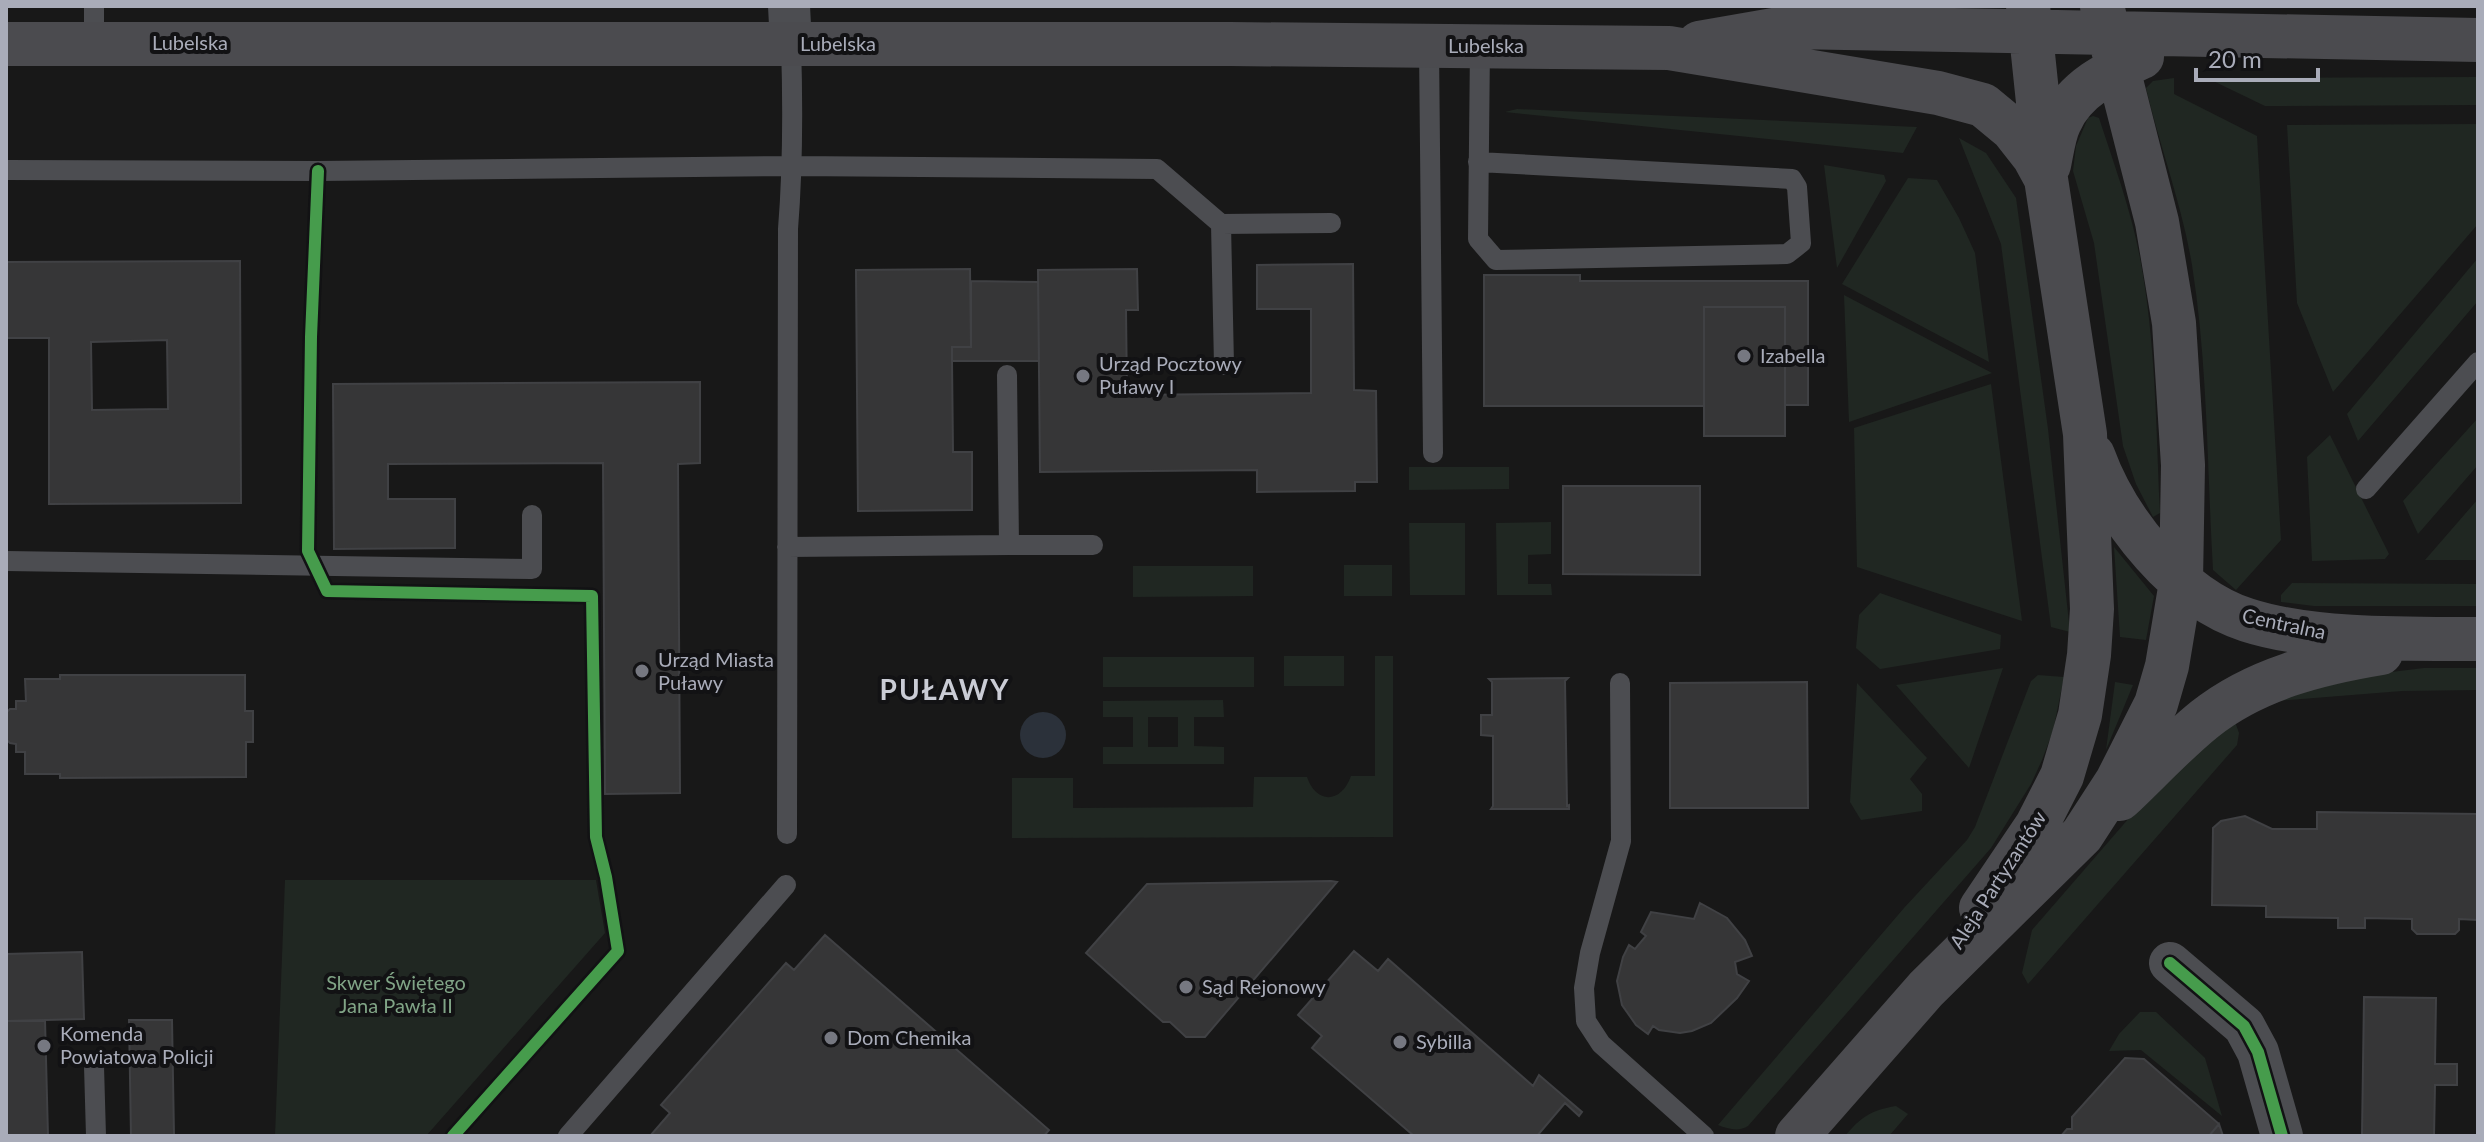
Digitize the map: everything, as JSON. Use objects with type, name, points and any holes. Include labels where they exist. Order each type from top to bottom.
[{"type":"main road","points":[[1791,27],[1853,6]]},
{"type":"main road","name":"Lubelska","points":[[6,44],[94,25],[790,25],[1429,46],[1669,48],[1938,93],[1983,105],[2012,129],[2034,157],[2046,179]]},
{"type":"main road","name":"Lubelska","points":[[1669,48],[1791,27],[2031,34],[2478,40]]},
{"type":"main road","points":[[1938,93],[2031,34],[2046,179],[2085,434]]},
{"type":"main road","points":[[2046,179],[2059,122],[2081,91],[2110,35]]},
{"type":"main road","name":"Aleja Partyzantów","points":[[1797,1136],[1926,989],[2082,835],[2117,781],[2156,704],[2167,666],[2181,582],[2183,465],[2174,323],[2157,222],[2110,35]]},
{"type":"main road","name":"Aleja Partyzantów","points":[[1926,989],[2037,825],[2062,776],[2080,715],[2092,609],[2085,434]]},
{"type":"main road","name":"Centralna","points":[[2085,434],[2101,478],[2123,518],[2181,582],[2211,603],[2245,620],[2288,629],[2333,634],[2468,639]]},
{"type":"main road","points":[[2082,835],[2205,719],[2240,696],[2283,677],[2333,661],[2468,639]]},
{"type":"street","points":[[2170,963],[2244,1026],[2258,1052],[2282,1136]]},
{"type":"lane","points":[[787,834],[788,229],[793,166],[790,25]]},
{"type":"lane","points":[[1429,46],[1433,453]]},
{"type":"lane","points":[[1478,162],[1792,179],[1797,187],[1801,243],[1787,254],[1496,260],[1478,239],[1478,162],[1480,46]]},
{"type":"lane","points":[[6,170],[333,171],[793,166],[1157,169],[1221,224],[1331,223]]},
{"type":"lane","points":[[1221,224],[1224,365]]},
{"type":"lane","points":[[2366,489],[2478,362]]},
{"type":"lane","points":[[1007,375],[1009,545]]},
{"type":"lane","points":[[6,561],[532,569],[532,515]]},
{"type":"lane","points":[[787,547],[1093,545]]},
{"type":"lane","points":[[1620,683],[1621,841],[1590,953],[1584,988],[1586,1021],[1601,1044],[1704,1136]]},
{"type":"lane","points":[[568,1136],[786,885]]},
{"type":"lane","points":[[94,1066],[96,1136]]},
{"type":"green space","points":[[2478,77],[2478,105],[2265,106],[2207,78]]},
{"type":"green space","points":[[2174,78],[2174,94],[2257,136],[2281,540],[2236,590],[2213,570],[2204,379],[2192,265],[2183,220],[2146,88],[2153,81]]},
{"type":"green space","points":[[1517,109],[1917,127],[1903,153],[1505,112]]},
{"type":"green space","points":[[2088,118],[2099,118],[2127,205],[2145,290],[2154,385],[2160,513],[2153,517],[2136,484],[2123,446],[2094,243],[2073,171],[2076,146]]},
{"type":"green space","points":[[2478,124],[2478,224],[2333,392],[2297,303],[2287,125]]},
{"type":"green space","points":[[1959,138],[1986,153],[2016,198],[2048,429],[2070,632],[2051,627],[2001,244]]},
{"type":"green space","points":[[1824,165],[1884,175],[1886,181],[1837,268]]},
{"type":"green space","points":[[1908,178],[1937,180],[1975,253],[1989,362],[1842,284]]},
{"type":"green space","points":[[2478,258],[2478,301],[2358,441],[2347,414]]},
{"type":"green space","points":[[1844,295],[1992,373],[1849,422]]},
{"type":"green space","points":[[1991,384],[2022,621],[1857,567],[1854,428]]},
{"type":"green space","points":[[2478,418],[2478,465],[2418,534],[2403,501]]},
{"type":"green space","points":[[2330,435],[2389,554],[2385,559],[2312,561],[2307,457]]},
{"type":"green space","points":[[1409,467],[1509,467],[1509,489],[1409,490]]},
{"type":"green space","points":[[2478,499],[2478,560],[2425,560]]},
{"type":"green space","points":[[1551,522],[1551,554],[1528,555],[1528,584],[1551,584],[1552,595],[1497,595],[1496,523]]},
{"type":"green space","points":[[1409,523],[1465,523],[1465,595],[1410,595]]},
{"type":"green space","points":[[2114,547],[2154,596],[2146,640],[2120,637]]},
{"type":"green space","points":[[1344,565],[1392,565],[1392,596],[1344,596]]},
{"type":"green space","points":[[1133,566],[1253,566],[1253,596],[1133,597]]},
{"type":"green space","points":[[2292,583],[2478,584],[2478,606],[2314,606],[2281,602],[2281,595]]},
{"type":"green space","points":[[1880,593],[2001,635],[2000,649],[1880,669],[1856,648],[1859,615]]},
{"type":"green space","points":[[1284,656],[1344,656],[1344,686],[1284,686]]},
{"type":"green space","points":[[1375,656],[1393,656],[1393,837],[1012,838],[1012,778],[1073,778],[1073,808],[1253,807],[1254,777],[1307,777],[1316,792],[1329,797],[1341,792],[1351,776],[1375,776]]},
{"type":"green space","points":[[1103,657],[1254,657],[1254,687],[1103,687]]},
{"type":"green space","points":[[2003,668],[1969,768],[1896,685]]},
{"type":"green space","points":[[2424,668],[2478,668],[2478,690],[2402,691],[2276,701],[2287,694],[2375,674]]},
{"type":"green space","points":[[2038,675],[2064,677],[2053,731],[2031,784],[1991,848],[1748,1126],[1733,1129],[1718,1125],[1904,908],[1967,840],[1975,827],[2031,681]]},
{"type":"green space","points":[[2115,682],[2133,685],[2106,750]]},
{"type":"green space","points":[[1857,683],[1927,758],[1910,779],[1922,794],[1922,811],[1861,820],[1850,802]]},
{"type":"green space","points":[[1223,700],[1224,717],[1194,717],[1194,746],[1224,747],[1224,764],[1103,764],[1103,747],[1133,747],[1133,717],[1103,717],[1103,701]],"holes":[[[1148,717],[1178,717],[1178,747],[1148,747]]]},
{"type":"green space","points":[[2234,719],[2239,733],[2237,745],[2028,984],[2022,973],[2032,930],[2162,780]]},
{"type":"green space","name":"Skwer Świętego Jana Pawła II","points":[[285,880],[596,880],[605,933],[426,1136],[275,1136]]},
{"type":"green space","points":[[2140,1012],[2156,1012],[2205,1058],[2222,1116],[2141,1050],[2109,1051],[2119,1034]]},
{"type":"green space","points":[[1896,1106],[1908,1114],[1889,1136],[1845,1136],[1867,1115]]},
{"type":"shaded area","points":[[1043,712],[1059,719],[1066,735],[1059,751],[1043,758],[1027,751],[1020,735],[1027,719]]},
{"type":"building","points":[[240,261],[241,503],[49,504],[49,338],[6,338],[6,262]],"holes":[[[167,340],[168,409],[92,410],[91,342]]]},
{"type":"building","name":"Urząd Pocztowy Puławy I","points":[[1353,264],[1354,390],[1376,391],[1377,482],[1355,482],[1355,491],[1257,492],[1257,470],[1040,472],[1038,270],[1137,269],[1138,310],[1126,310],[1127,395],[1311,393],[1311,309],[1257,309],[1257,265]]},
{"type":"building","points":[[970,269],[971,347],[952,347],[952,361],[953,452],[972,452],[972,510],[858,511],[856,270]]},
{"type":"building","points":[[1484,275],[1580,275],[1580,281],[1808,281],[1808,405],[1785,405],[1785,307],[1704,307],[1704,406],[1484,406]]},
{"type":"building","points":[[971,281],[1038,282],[1039,361],[952,361],[952,347],[971,347]]},
{"type":"building","name":"Izabella","points":[[1704,307],[1785,307],[1785,436],[1704,436]]},
{"type":"building","name":"Urząd Miasta Puławy","points":[[700,382],[700,463],[678,464],[680,793],[605,794],[603,463],[388,464],[388,499],[455,499],[455,548],[334,549],[333,384]]},
{"type":"building","points":[[1563,486],[1700,486],[1700,575],[1563,574]]},
{"type":"building","points":[[60,675],[245,675],[245,711],[253,711],[253,742],[246,742],[246,777],[60,778],[60,774],[25,774],[25,752],[16,752],[16,744],[6,739],[6,713],[16,709],[16,701],[26,701],[25,679],[60,679]]},
{"type":"building","points":[[1568,678],[1565,681],[1569,809],[1491,809],[1493,736],[1481,735],[1481,715],[1492,715],[1492,682],[1489,679]]},
{"type":"building","points":[[1807,682],[1808,808],[1670,808],[1670,683]]},
{"type":"building","points":[[2317,812],[2478,814],[2478,920],[2459,919],[2459,930],[2455,934],[2417,934],[2412,929],[2412,919],[2365,918],[2365,928],[2338,928],[2338,918],[2266,917],[2266,906],[2212,905],[2213,828],[2221,821],[2245,816],[2272,829],[2317,829]]},
{"type":"building","name":"Sąd Rejonowy","points":[[1337,882],[1205,1037],[1186,1037],[1170,1022],[1163,1022],[1086,953],[1147,884]]},
{"type":"building","points":[[1700,903],[1727,918],[1745,940],[1752,956],[1735,962],[1737,974],[1749,981],[1737,998],[1711,1023],[1680,1033],[1653,1026],[1648,1034],[1636,1025],[1622,1005],[1617,981],[1623,957],[1629,945],[1635,949],[1646,936],[1641,932],[1651,912],[1694,919]]},
{"type":"building","name":"Dom Chemika","points":[[825,935],[1049,1130],[1044,1136],[650,1136],[670,1113],[661,1105],[786,963],[794,970]]},
{"type":"building","name":"Sybilla","points":[[1354,951],[1378,971],[1388,959],[1533,1086],[1539,1075],[1582,1112],[1579,1116],[1565,1103],[1537,1136],[1414,1136],[1312,1048],[1322,1036],[1298,1015]]},
{"type":"building","points":[[82,952],[84,1019],[6,1021],[6,954]]},
{"type":"building","points":[[2364,997],[2436,998],[2435,1064],[2457,1064],[2457,1085],[2435,1085],[2434,1136],[2362,1136]]},
{"type":"building","points":[[45,1020],[48,1136],[6,1136],[6,1021]]},
{"type":"building","points":[[129,1020],[172,1020],[174,1136],[131,1136]]},
{"type":"building","points":[[2125,1058],[2144,1059],[2219,1124],[2209,1136],[2061,1136],[2067,1129],[2072,1129],[2072,1117]]},
{"type":"building","points":[[2219,1124],[2223,1136],[2209,1136]]},
{"type":"cycle path","points":[[318,171],[311,337],[308,551],[327,591],[592,596],[596,837],[618,951],[453,1136]]},
{"type":"cycle path","points":[[2170,963],[2244,1026],[2258,1052],[2282,1136]]},
{"type":"place","name":"Izabella","points":[[1744,356]]},
{"type":"place","name":"Urząd Pocztowy Puławy I","points":[[1083,376]]},
{"type":"place","name":"Urząd Miasta Puławy","points":[[642,671]]},
{"type":"place","name":"Sąd Rejonowy","points":[[1186,987]]},
{"type":"place","name":"Dom Chemika","points":[[831,1038]]},
{"type":"place","name":"Sybilla","points":[[1400,1042]]},
{"type":"place","name":"Komenda Powiatowa Policji","points":[[44,1046]]},
{"type":"district","name":"PUŁAWY","points":[[945,690]]}]
